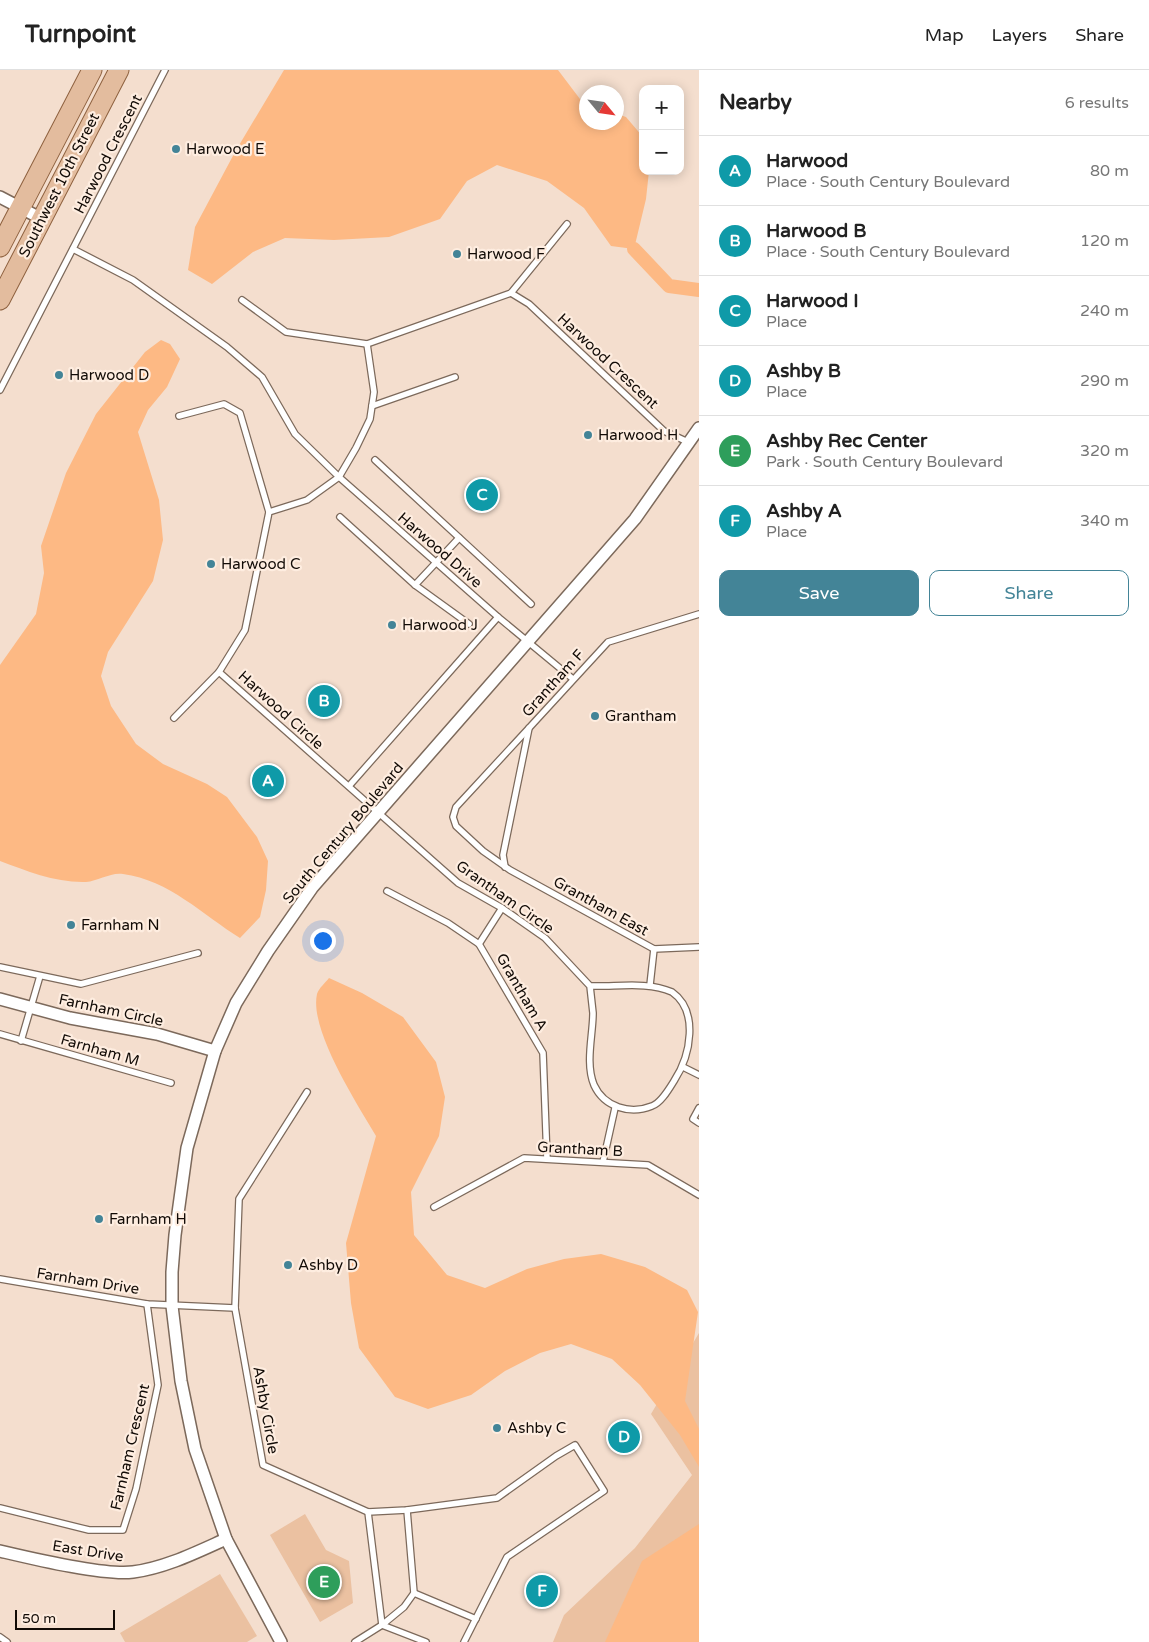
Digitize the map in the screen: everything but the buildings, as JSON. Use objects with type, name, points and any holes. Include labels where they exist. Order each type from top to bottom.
[{"type":"main road","name":"Southwest 10th Street","points":[[0,247],[92,70]]},
{"type":"main road","name":"Southwest 10th Street","points":[[0,300],[119,70]]},
{"type":"street","points":[[0,196],[42,219]]},
{"type":"street","name":"South Century Boulevard","points":[[281,1642],[226,1539],[195,1449],[181,1381],[172,1306],[174,1234],[187,1148],[215,1052],[236,1003],[268,951],[312,888],[527,640],[635,519],[695,445],[699,428]]},
{"type":"street","name":"Farnham Circle","points":[[0,999],[70,1018],[158,1034],[215,1052]]},
{"type":"street","name":"East Drive","points":[[0,1551],[90,1569],[131,1573],[172,1562],[226,1539]]},
{"type":"lane","name":"Harwood Crescent","points":[[72,249],[165,70]]},
{"type":"lane","points":[[242,300],[286,332],[368,344],[511,293],[567,224]]},
{"type":"lane","points":[[0,390],[72,249],[133,280],[227,347],[262,377],[295,434],[339,477]]},
{"type":"lane","name":"Harwood Crescent","points":[[511,293],[529,304],[664,431],[695,445]]},
{"type":"lane","points":[[179,416],[224,404],[240,413],[269,512],[307,500],[339,477],[370,419],[374,392],[368,344]]},
{"type":"lane","points":[[372,406],[455,377]]},
{"type":"lane","points":[[375,460],[531,604]]},
{"type":"lane","name":"Harwood Drive","points":[[339,477],[435,563],[573,679]]},
{"type":"lane","name":"Harwood Circle","points":[[269,512],[245,630],[219,672],[379,813]]},
{"type":"lane","points":[[340,517],[415,585],[469,624]]},
{"type":"lane","points":[[415,585],[459,538]]},
{"type":"lane","name":"Grantham F","points":[[505,867],[503,855],[529,728],[608,642],[699,614]]},
{"type":"lane","points":[[349,786],[498,617]]},
{"type":"lane","points":[[174,718],[219,672]]},
{"type":"lane","name":"Grantham East","points":[[529,728],[456,806],[453,817],[456,826],[496,862],[654,949],[699,947]]},
{"type":"lane","name":"Grantham Circle","points":[[379,813],[458,883],[502,908],[545,938],[590,986]]},
{"type":"lane","name":"Grantham A","points":[[387,891],[448,923],[479,944],[543,1053],[547,1159]]},
{"type":"lane","points":[[479,944],[502,908]]},
{"type":"lane","points":[[650,985],[654,949]]},
{"type":"lane","points":[[0,967],[81,984],[198,953]]},
{"type":"lane","points":[[21,1041],[40,976]]},
{"type":"lane","points":[[650,985],[674,993],[690,1007],[696,1023],[694,1043],[683,1067],[669,1090],[653,1106],[631,1110],[615,1108],[594,1085],[590,986],[650,985]]},
{"type":"lane","name":"Farnham M","points":[[0,1034],[171,1083]]},
{"type":"lane","points":[[683,1067],[699,1075]]},
{"type":"lane","points":[[172,1306],[235,1308],[239,1199],[307,1092]]},
{"type":"lane","points":[[603,1162],[615,1108]]},
{"type":"lane","points":[[699,1108],[693,1119],[699,1123]]},
{"type":"lane","name":"Grantham B","points":[[434,1207],[524,1158],[648,1165],[699,1195]]},
{"type":"lane","name":"Farnham Drive","points":[[0,1279],[147,1304],[172,1306]]},
{"type":"lane","name":"Farnham Crescent","points":[[0,1508],[89,1530],[123,1530],[136,1490],[158,1384],[147,1304]]},
{"type":"lane","name":"Ashby Circle","points":[[235,1308],[263,1465],[368,1512],[406,1510]]},
{"type":"lane","points":[[355,1642],[382,1625],[404,1606],[414,1593],[406,1510],[497,1498],[556,1456],[575,1445],[604,1491],[507,1557],[464,1642]]},
{"type":"lane","points":[[368,1512],[382,1625]]},
{"type":"lane","points":[[414,1593],[476,1619]]},
{"type":"lane","points":[[382,1625],[426,1642]]},
{"type":"lane","points":[[0,1637],[7,1642]]},
{"type":"shaded area","points":[[284,70],[558,70],[579,98],[579,130],[624,130],[624,116],[626,117],[639,132],[639,175],[649,175],[646,199],[634,249],[611,246],[584,208],[547,181],[497,165],[467,181],[440,219],[389,237],[334,240],[285,238],[253,252],[212,284],[188,270],[195,227],[235,152]]},
{"type":"shaded area","points":[[161,340],[170,344],[180,359],[167,387],[148,410],[138,432],[159,500],[163,540],[153,581],[108,652],[101,676],[111,706],[136,744],[163,764],[207,784],[227,797],[257,837],[268,861],[266,890],[260,917],[240,938],[170,891],[140,878],[118,874],[86,882],[64,881],[42,876],[0,861],[0,665],[36,614],[44,573],[41,546],[66,473],[96,414],[145,352]]},
{"type":"shaded area","points":[[329,978],[362,993],[403,1017],[436,1062],[445,1097],[439,1136],[411,1192],[414,1235],[447,1275],[485,1288],[527,1269],[564,1259],[601,1254],[645,1267],[687,1290],[698,1312],[685,1401],[699,1429],[699,1467],[680,1435],[640,1385],[612,1359],[571,1344],[540,1353],[505,1371],[471,1395],[428,1409],[395,1397],[359,1348],[351,1303],[346,1243],[376,1136],[347,1087],[327,1047],[320,1027],[316,1009],[317,994]]},
{"type":"shaded area","points":[[699,1333],[699,1642],[553,1642],[564,1615],[635,1548],[692,1475],[651,1414]]},
{"type":"shaded area","points":[[305,1514],[326,1550],[349,1561],[353,1603],[320,1622],[270,1535]]},
{"type":"shaded area","points":[[699,1524],[699,1642],[605,1642],[642,1561]]},
{"type":"shaded area","points":[[220,1574],[257,1636],[247,1642],[125,1642],[120,1633]]},
{"type":"waterway","points":[[634,249],[669,286],[699,290]]},
{"type":"place","name":"Harwood E","points":[[176,149]]},
{"type":"place","name":"Harwood F","points":[[457,254]]},
{"type":"place","name":"Harwood D","points":[[59,375]]},
{"type":"place","name":"Harwood H","points":[[588,435]]},
{"type":"place","name":"Harwood I","points":[[482,495]]},
{"type":"place","name":"Harwood C","points":[[211,564]]},
{"type":"place","name":"Harwood J","points":[[392,625]]},
{"type":"place","name":"Harwood B","points":[[324,701]]},
{"type":"place","name":"Grantham","points":[[595,716]]},
{"type":"place","name":"Harwood","points":[[268,781]]},
{"type":"place","name":"Farnham N","points":[[71,925]]},
{"type":"place","name":"Farnham H","points":[[99,1219]]},
{"type":"place","name":"Ashby D","points":[[288,1265]]},
{"type":"place","name":"Ashby C","points":[[497,1428]]},
{"type":"place","name":"Ashby B","points":[[624,1437]]},
{"type":"place","name":"Ashby Rec Center","points":[[324,1582]]},
{"type":"place","name":"Ashby A","points":[[542,1591]]}]
